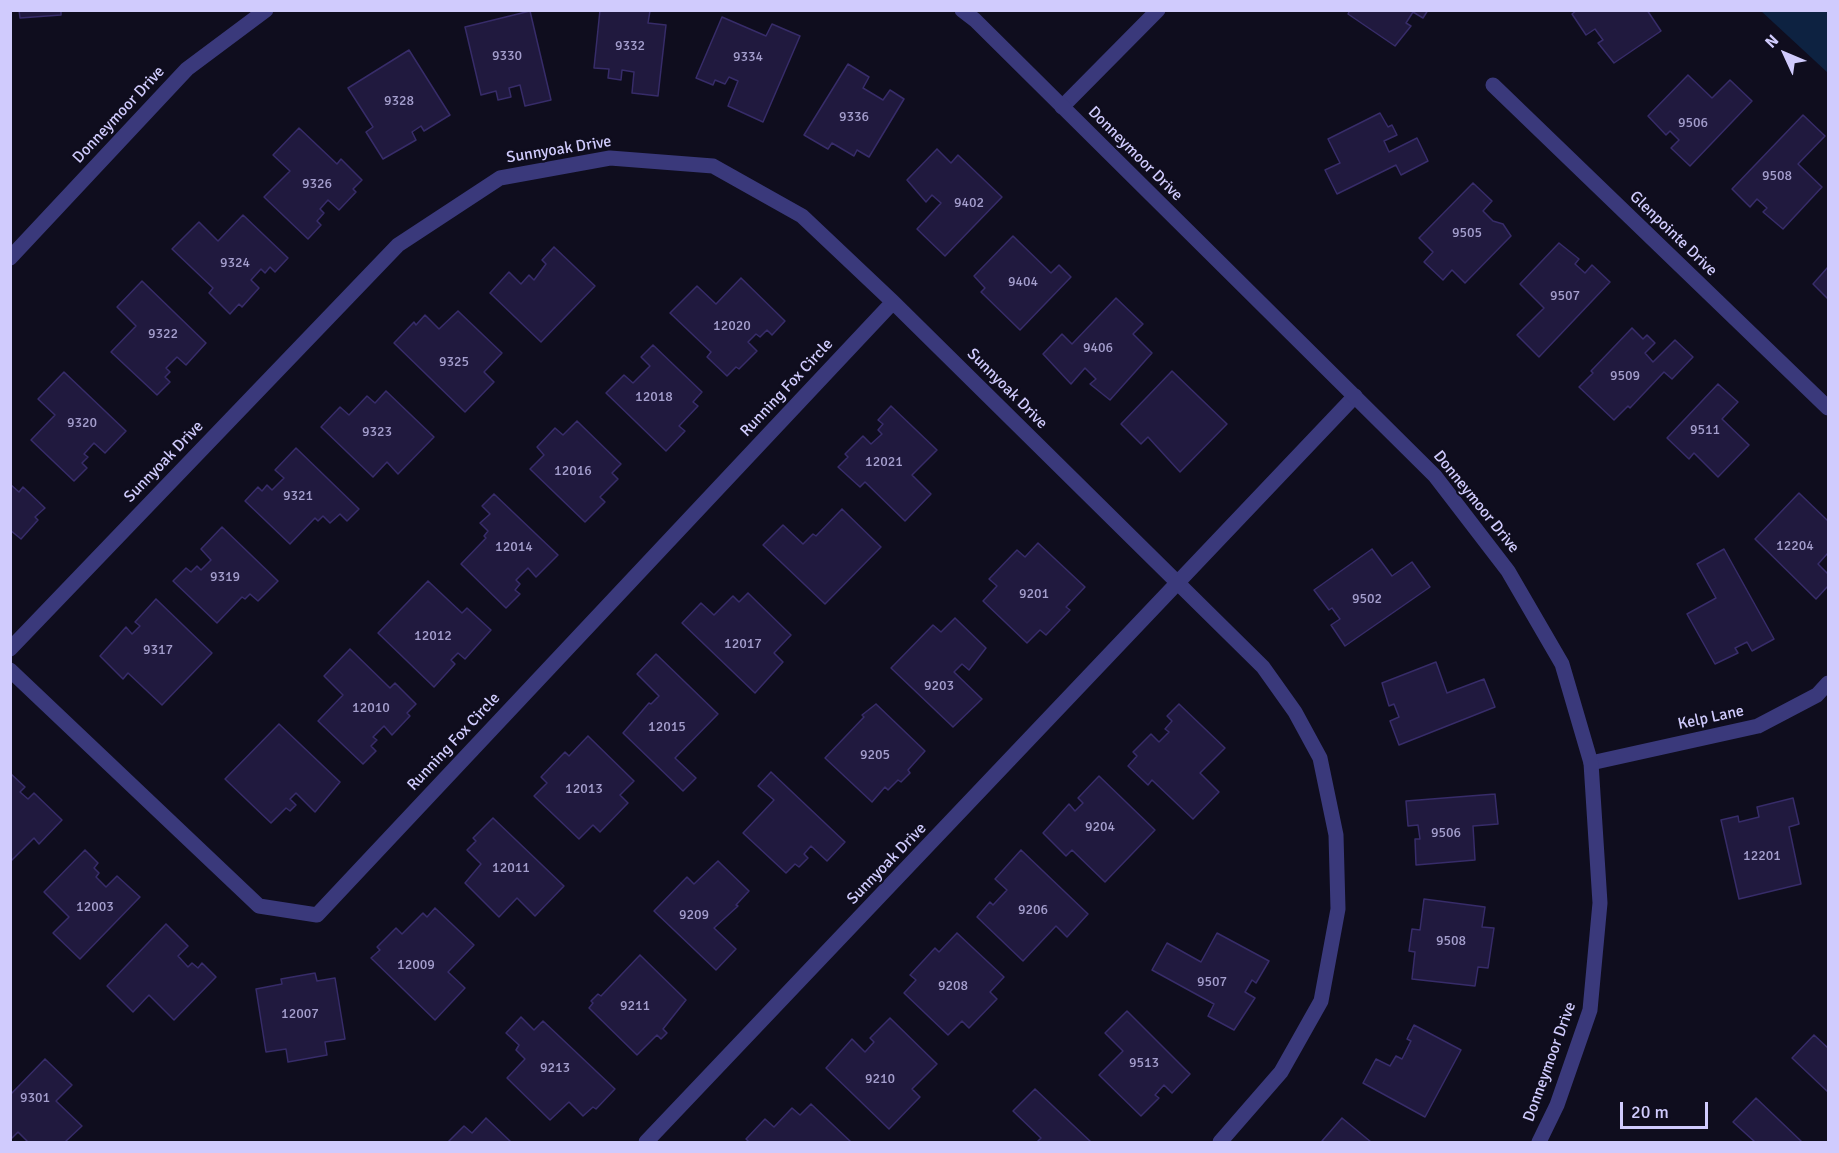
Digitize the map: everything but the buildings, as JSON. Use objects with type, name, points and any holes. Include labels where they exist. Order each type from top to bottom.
[{"type":"street","name":"Donneymoor Drive","points":[[10,258],[187,69],[266,10]]},
{"type":"street","name":"Donneymoor Drive","points":[[962,10],[1435,476],[1508,571],[1562,664],[1590,763],[1600,903],[1590,1011],[1557,1106],[1539,1143]]},
{"type":"street","points":[[1062,107],[1158,10]]},
{"type":"street","name":"Glenpointe Drive","points":[[1493,85],[1828,408]]},
{"type":"street","name":"Sunnyoak Drive","points":[[10,649],[398,244],[500,178],[610,158],[713,166],[802,216],[893,302],[1263,667],[1295,712],[1320,758],[1336,835],[1338,909],[1321,1001],[1281,1072],[1220,1143]]},
{"type":"street","name":"Running Fox Circle","points":[[10,670],[259,906],[317,915],[893,302]]},
{"type":"street","name":"Sunnyoak Drive","points":[[646,1143],[1355,396]]},
{"type":"street","name":"Kelp Lane","points":[[1590,763],[1758,726],[1817,695],[1828,683]]},
{"type":"water","points":[[1761,11],[1828,11],[1828,73]]}]
